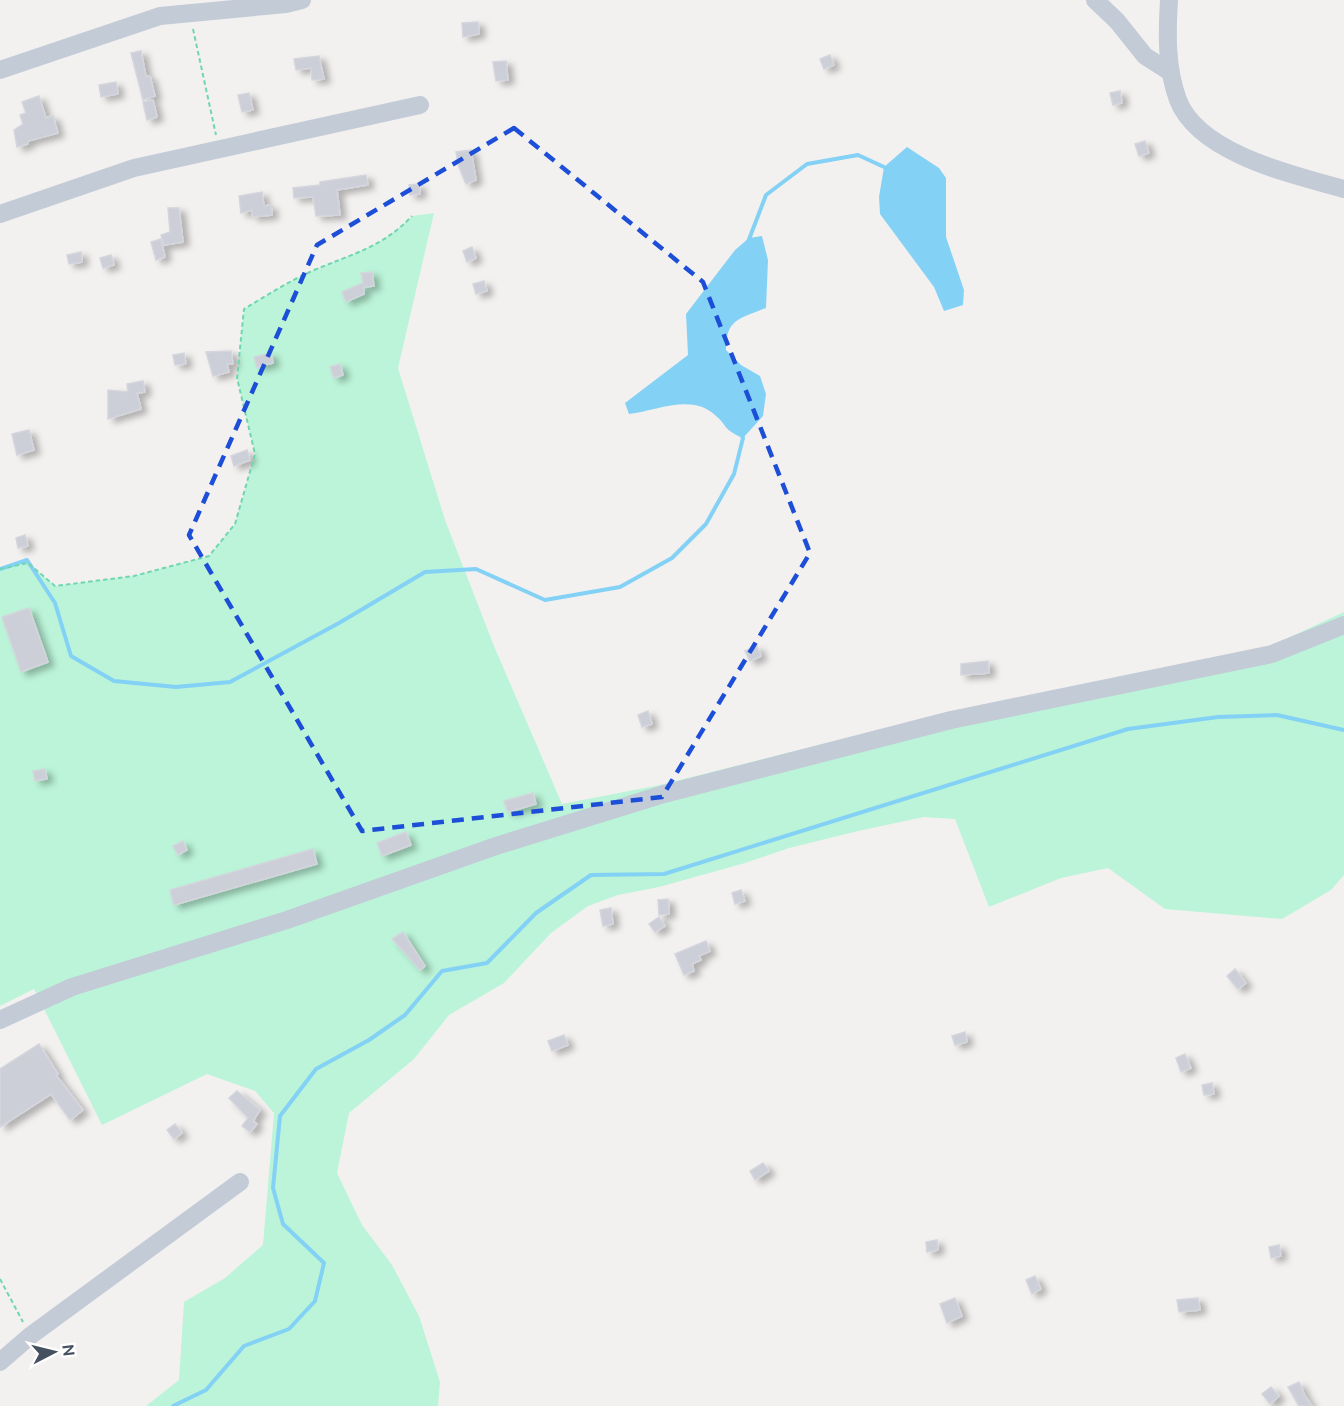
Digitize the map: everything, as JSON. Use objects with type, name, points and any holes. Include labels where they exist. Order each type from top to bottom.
[{"type":"street","points":[[0,70],[160,16],[286,4],[302,0]]},
{"type":"street","points":[[1095,0],[1117,21],[1145,56],[1170,72]]},
{"type":"street","points":[[1169,0],[1166,41],[1170,72],[1179,103],[1197,126],[1222,146],[1281,171],[1344,189]]},
{"type":"street","points":[[0,214],[134,168],[420,105]]},
{"type":"street","points":[[0,1020],[72,987],[287,920],[496,846],[664,794],[951,720],[1272,654],[1344,625]]},
{"type":"street","points":[[0,1362],[30,1336],[240,1182]]},
{"type":"path","points":[[190,13],[219,150]]},
{"type":"path","points":[[0,569],[28,563],[55,586],[134,576],[209,556],[235,524],[255,454],[237,378],[244,309],[311,271],[366,250],[395,233],[412,216]]},
{"type":"path","points":[[0,1279],[30,1336]]},
{"type":"highlighted area","points":[[514,128],[703,282],[810,553],[662,797],[362,831],[189,535],[317,245]]},
{"type":"green space","points":[[434,213],[398,368],[445,520],[494,646],[562,804],[660,785],[890,727],[1266,648],[1344,612],[1344,875],[1331,890],[1282,919],[1165,909],[1108,868],[1061,878],[989,907],[955,819],[924,817],[789,848],[659,887],[618,895],[588,906],[551,933],[504,983],[449,1015],[414,1059],[349,1113],[337,1173],[362,1225],[392,1265],[419,1316],[440,1382],[438,1406],[146,1406],[179,1380],[184,1302],[225,1278],[263,1245],[274,1113],[255,1091],[207,1074],[102,1125],[34,989],[0,1006],[0,569],[28,563],[55,586],[134,576],[209,556],[235,524],[255,454],[237,378],[244,309],[303,275],[377,243],[401,227],[412,216]]},
{"type":"water","points":[[907,147],[939,168],[946,178],[946,237],[964,290],[963,305],[944,311],[934,287],[880,214],[879,197],[884,167]]},
{"type":"water","points":[[762,236],[768,260],[766,308],[741,318],[732,326],[728,332],[726,350],[741,365],[760,376],[766,394],[763,416],[743,438],[729,430],[715,415],[695,405],[673,405],[629,414],[625,403],[688,355],[686,314],[735,250],[749,238]]},
{"type":"building","points":[[478,22],[479,34],[463,37],[462,23]]},
{"type":"building","points":[[141,51],[146,77],[150,76],[155,96],[143,100],[131,53]]},
{"type":"building","points":[[830,55],[834,65],[824,69],[820,59]]},
{"type":"building","points":[[319,56],[324,79],[312,80],[311,68],[296,70],[294,59]]},
{"type":"building","points":[[506,61],[508,80],[496,81],[493,62]]},
{"type":"building","points":[[116,82],[118,94],[101,97],[99,85]]},
{"type":"building","points":[[1120,91],[1122,103],[1113,105],[1110,93]]},
{"type":"building","points":[[249,93],[253,110],[242,112],[238,95]]},
{"type":"building","points":[[39,96],[46,118],[53,116],[58,133],[28,141],[28,144],[17,147],[14,130],[23,124],[20,115],[26,113],[22,102]]},
{"type":"building","points":[[153,100],[157,117],[147,120],[143,102]]},
{"type":"building","points":[[1145,141],[1149,153],[1139,156],[1135,144]]},
{"type":"building","points":[[471,150],[476,180],[466,184],[456,152]]},
{"type":"building","points":[[366,175],[368,185],[337,190],[340,215],[316,216],[313,197],[294,198],[293,188]]},
{"type":"building","points":[[419,184],[420,194],[410,195],[409,185]]},
{"type":"building","points":[[262,192],[264,206],[271,205],[272,215],[252,217],[252,210],[241,213],[239,196]]},
{"type":"building","points":[[168,208],[179,208],[183,242],[164,245],[161,235],[170,232]]},
{"type":"building","points":[[161,239],[165,257],[156,260],[151,242]]},
{"type":"building","points":[[472,247],[476,258],[467,262],[463,251]]},
{"type":"building","points":[[81,252],[82,262],[69,264],[67,255]]},
{"type":"building","points":[[111,255],[114,265],[103,268],[100,258]]},
{"type":"building","points":[[372,272],[374,286],[364,287],[364,294],[346,302],[342,292],[363,283],[361,273]]},
{"type":"building","points":[[484,281],[487,291],[476,294],[473,284]]},
{"type":"building","points":[[231,351],[233,364],[227,364],[229,372],[213,376],[206,352]]},
{"type":"building","points":[[184,353],[186,364],[175,365],[173,355]]},
{"type":"building","points":[[271,353],[273,363],[257,367],[254,357]]},
{"type":"building","points":[[340,364],[343,375],[334,378],[330,367]]},
{"type":"building","points":[[143,381],[145,392],[137,393],[141,409],[108,419],[108,390],[128,392],[127,384]]},
{"type":"building","points":[[29,430],[34,450],[17,455],[12,434]]},
{"type":"building","points":[[247,450],[250,460],[234,466],[231,456]]},
{"type":"building","points":[[25,535],[28,546],[18,548],[16,538]]},
{"type":"building","points":[[29,608],[48,662],[21,672],[2,617]]},
{"type":"building","points":[[757,646],[761,656],[750,661],[745,651]]},
{"type":"building","points":[[988,661],[989,673],[961,675],[961,664]]},
{"type":"building","points":[[648,711],[652,724],[642,727],[638,715]]},
{"type":"building","points":[[45,769],[47,779],[35,781],[33,771]]},
{"type":"building","points":[[533,793],[536,804],[508,812],[504,801]]},
{"type":"building","points":[[406,832],[411,845],[382,856],[377,843]]},
{"type":"building","points":[[183,841],[187,850],[178,855],[173,846]]},
{"type":"building","points":[[313,849],[317,864],[174,905],[170,890]]},
{"type":"building","points":[[741,890],[745,901],[735,904],[732,893]]},
{"type":"building","points":[[668,899],[669,914],[659,915],[658,900]]},
{"type":"building","points":[[611,908],[613,924],[603,926],[600,910]]},
{"type":"building","points":[[659,917],[665,926],[655,932],[649,924]]},
{"type":"building","points":[[403,932],[425,966],[420,970],[392,939]]},
{"type":"building","points":[[706,941],[710,951],[699,956],[701,960],[692,964],[694,971],[684,975],[675,954]]},
{"type":"building","points":[[1235,969],[1246,983],[1238,989],[1227,976]]},
{"type":"building","points":[[965,1032],[967,1042],[955,1045],[952,1036]]},
{"type":"building","points":[[564,1035],[568,1045],[552,1051],[548,1041]]},
{"type":"building","points":[[39,1044],[58,1074],[56,1075],[83,1110],[70,1120],[51,1094],[0,1127],[0,1069]]},
{"type":"building","points":[[1185,1054],[1191,1068],[1181,1072],[1176,1058]]},
{"type":"building","points":[[1212,1083],[1214,1094],[1204,1095],[1202,1085]]},
{"type":"building","points":[[237,1091],[260,1110],[253,1121],[257,1124],[250,1132],[242,1126],[248,1118],[229,1098]]},
{"type":"building","points":[[175,1124],[182,1133],[174,1139],[167,1130]]},
{"type":"building","points":[[763,1163],[769,1171],[755,1180],[750,1171]]},
{"type":"building","points":[[937,1240],[938,1250],[927,1252],[926,1242]]},
{"type":"building","points":[[1279,1245],[1281,1256],[1271,1258],[1269,1247]]},
{"type":"building","points":[[1035,1276],[1041,1289],[1032,1294],[1026,1280]]},
{"type":"building","points":[[955,1298],[962,1316],[947,1323],[940,1304]]},
{"type":"building","points":[[1198,1298],[1200,1310],[1179,1312],[1177,1300]]},
{"type":"building","points":[[1299,1382],[1312,1406],[1299,1406],[1288,1387]]},
{"type":"building","points":[[1271,1387],[1279,1396],[1270,1404],[1262,1394]]},
{"type":"waterway","points":[[748,242],[766,195],[807,164],[858,155],[884,167]]},
{"type":"waterway","points":[[0,569],[27,560],[55,603],[71,656],[114,681],[176,687],[230,682],[339,623],[425,572],[476,569],[545,600],[620,587],[672,558],[706,524],[734,474],[743,438],[741,434]]},
{"type":"waterway","points":[[173,1406],[206,1390],[244,1346],[289,1329],[315,1301],[324,1263],[283,1224],[273,1188],[280,1116],[316,1069],[369,1040],[405,1015],[442,971],[487,963],[536,913],[591,875],[664,874],[1128,729],[1218,717],[1277,715],[1344,730]]}]
